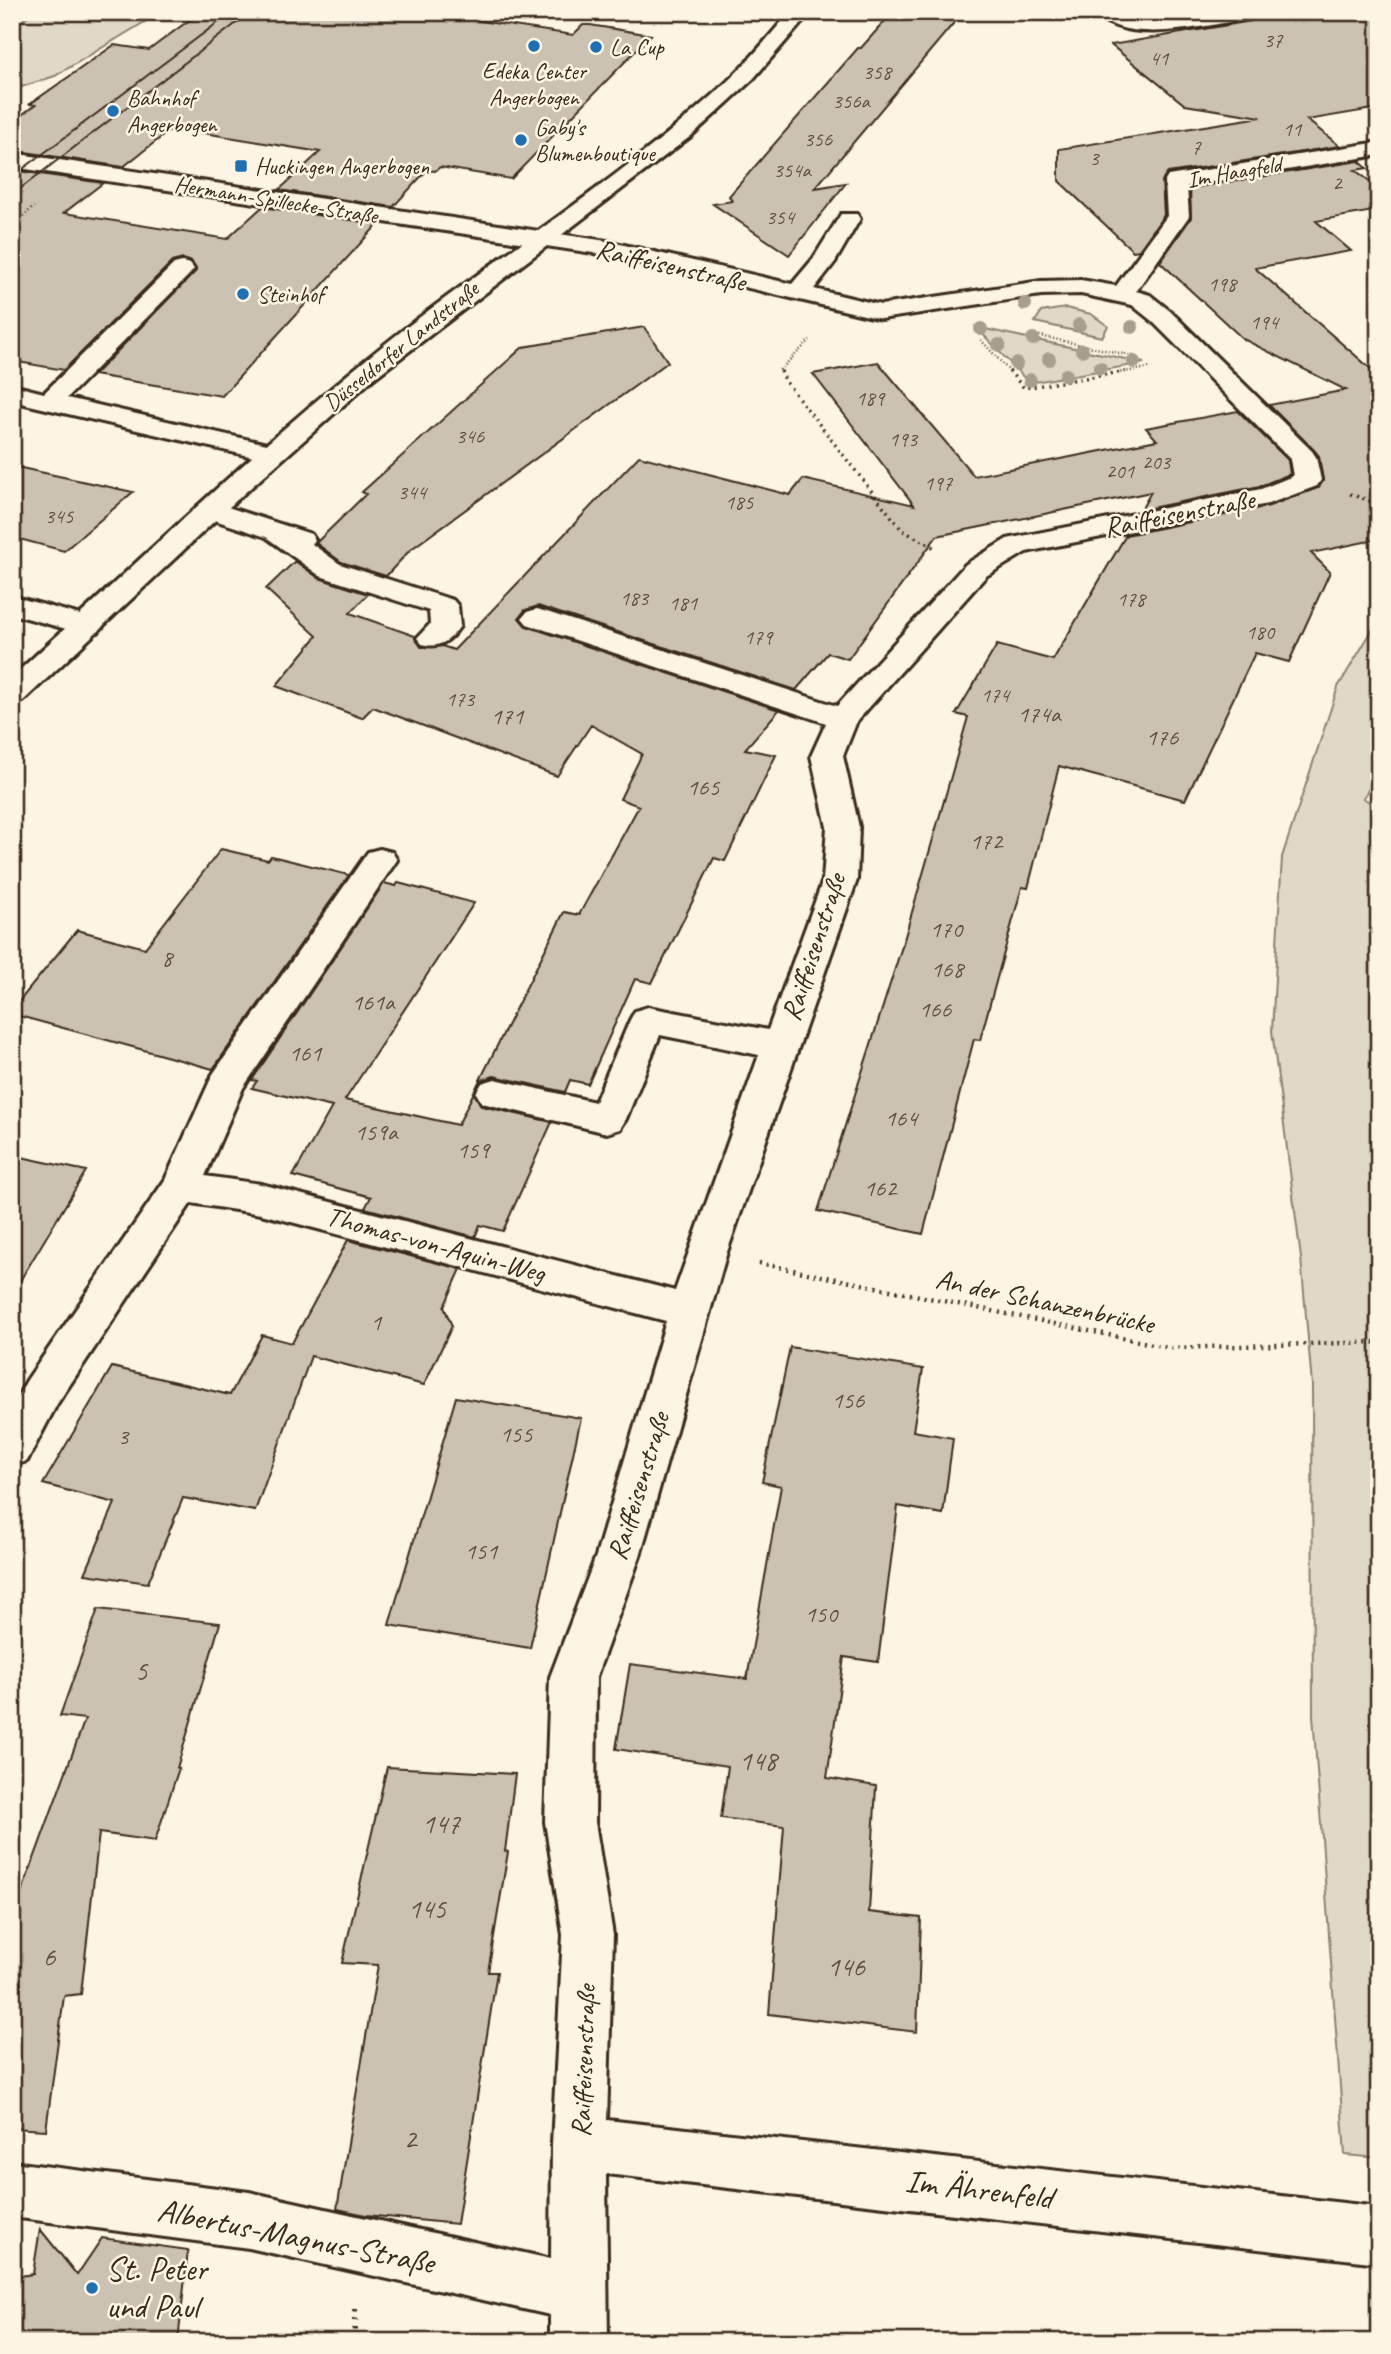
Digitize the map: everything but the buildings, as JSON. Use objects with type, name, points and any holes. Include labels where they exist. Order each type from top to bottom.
[{"type":"street","name":"Düsseldorfer Landstraße","points":[[12,694],[271,453],[405,341],[678,136],[727,93],[801,12]]},
{"type":"street","points":[[1105,12],[1130,26],[1154,26],[1251,12]]},
{"type":"street","name":"Im Haagfeld","points":[[1122,294],[1178,216],[1177,181],[1379,148]]},
{"type":"street","name":"Hermann-Spillecke-Straße","points":[[12,160],[540,239]]},
{"type":"street","points":[[797,295],[823,262],[849,219]]},
{"type":"street","name":"Raiffeisenstraße","points":[[540,239],[636,254],[797,295],[881,312],[1041,288],[1081,288],[1122,294],[1141,300],[1161,316],[1303,457],[1307,480],[1268,496],[1017,545],[975,570],[843,718],[827,755],[843,827],[840,880],[707,1252],[618,1556],[573,1677],[570,1822],[588,1936],[579,2144],[579,2317]]},
{"type":"street","points":[[49,402],[181,269]]},
{"type":"street","points":[[12,393],[271,453]]},
{"type":"street","points":[[212,510],[367,561]]},
{"type":"street","points":[[276,532],[330,570],[443,607],[445,626],[432,638]]},
{"type":"street","points":[[12,605],[88,626]]},
{"type":"street","points":[[537,618],[843,718]]},
{"type":"street","points":[[12,1448],[42,1392],[181,1187],[226,1084],[380,860]]},
{"type":"street","points":[[495,1093],[607,1119],[648,1020],[781,1046]]},
{"type":"street","name":"Thomas-von-Aquin-Weg","points":[[181,1187],[261,1199],[689,1311]]},
{"type":"street","name":"Im Ährenfeld","points":[[579,2144],[1379,2235]]},
{"type":"street","name":"Albertus-Magnus-Straße","points":[[12,2189],[249,2220],[579,2317]]},
{"type":"path","points":[[844,304],[780,370],[786,382],[858,470],[879,503],[902,530],[975,570]]},
{"type":"path","points":[[926,307],[961,319],[1024,388],[1172,364]]},
{"type":"path","points":[[1027,333],[1172,364],[1215,369]]},
{"type":"path","name":"An der Schanzenbrücke","points":[[707,1252],[1172,1348],[1379,1342]]},
{"type":"shaded area","points":[[33,12],[161,12],[55,76],[12,90],[12,28]]},
{"type":"shaded area","points":[[1066,308],[1091,314],[1108,326],[1102,337],[1035,322],[1041,312]]},
{"type":"shaded area","points":[[976,327],[1144,363],[1029,383]]},
{"type":"shaded area","points":[[1379,619],[1379,773],[1363,798],[1373,804],[1379,788],[1379,2158],[1345,2155],[1313,1715],[1312,1385],[1301,1258],[1272,1031],[1282,857],[1338,687]]},
{"type":"tram line","points":[[12,177],[232,12]]},
{"type":"tram line","points":[[12,195],[251,12]]},
{"type":"place","name":"Edeka Center Angerbogen","points":[[534,46]]},
{"type":"place","name":"La Cup","points":[[596,47]]},
{"type":"place","name":"Bahnhof Angerbogen","points":[[113,111]]},
{"type":"place","name":"Gaby's Blumenboutique","points":[[521,140]]},
{"type":"place","name":"Huckingen Angerbogen","points":[[241,166]]},
{"type":"place","name":"Steinhof","points":[[243,294]]},
{"type":"place","name":"St. Peter und Paul","points":[[92,2288]]}]
